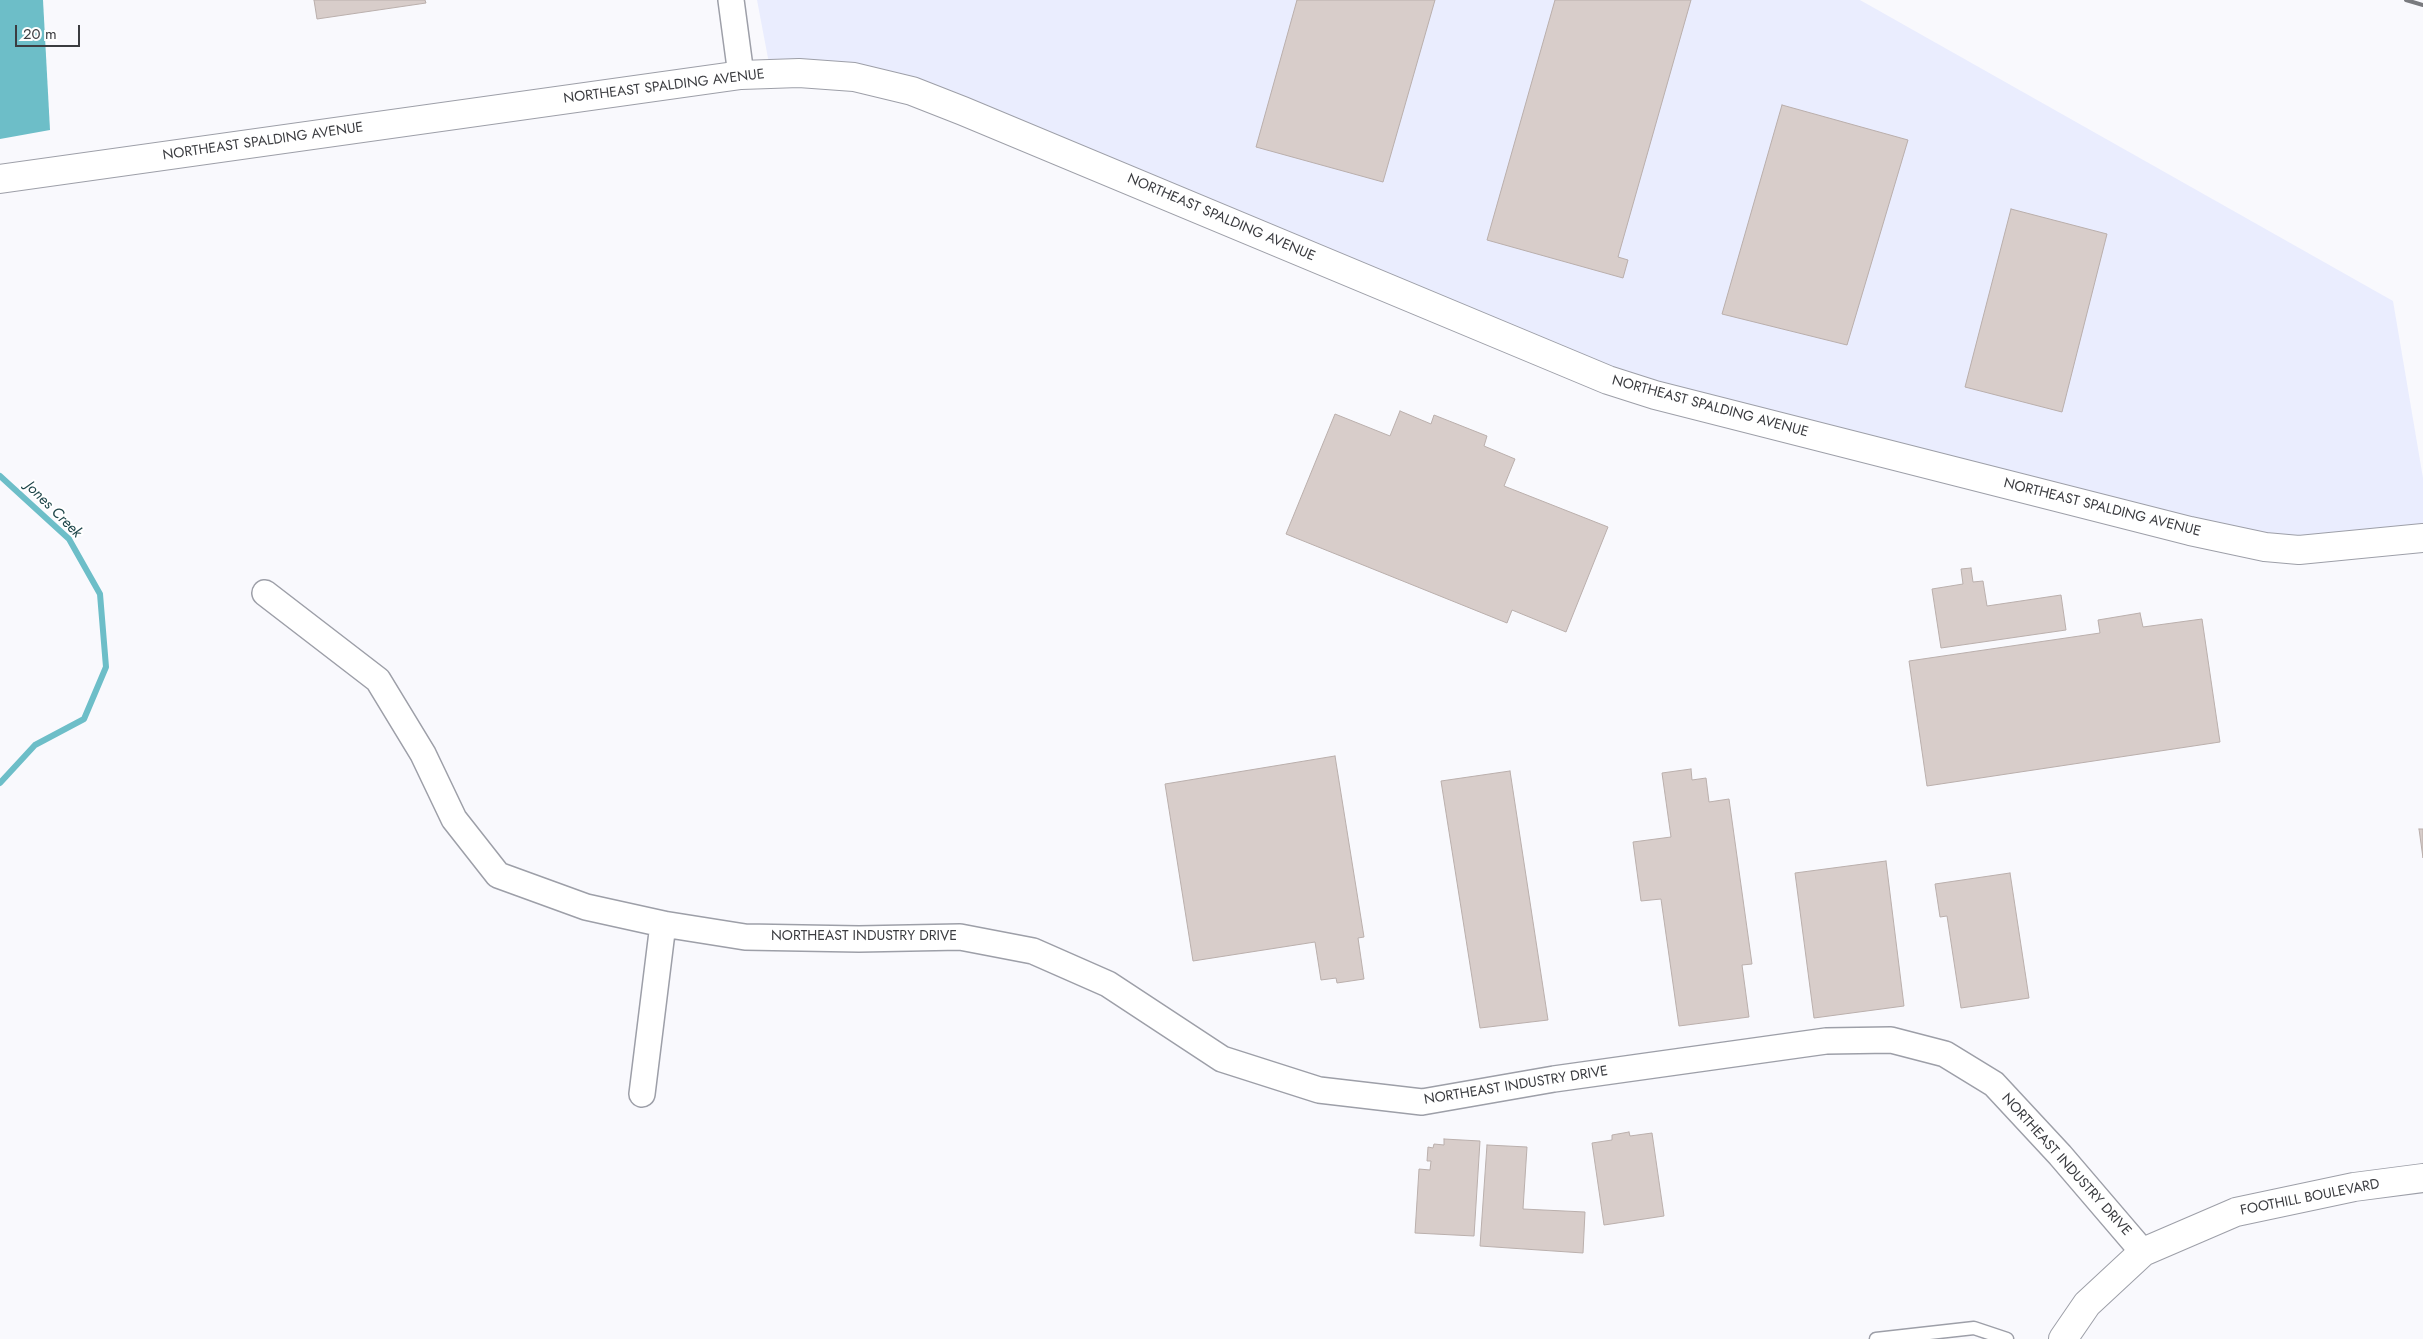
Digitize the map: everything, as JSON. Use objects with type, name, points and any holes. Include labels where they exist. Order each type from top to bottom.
[{"type":"street","points":[[731,0],[741,75]]},
{"type":"street","name":"NORTHEAST SPALDING AVENUE","points":[[0,179],[741,75],[799,73],[854,77],[912,90],[1608,380],[1655,395],[2190,531],[2265,547],[2299,550],[2423,538]]},
{"type":"street","name":"NORTHEAST INDUSTRY DRIVE","points":[[265,593],[378,680],[423,754],[454,819],[498,875],[586,907],[663,924],[746,936],[859,939],[960,937],[1033,951],[1108,984],[1222,1059],[1319,1090],[1422,1102],[1554,1079],[1826,1040],[1890,1040],[1945,1054],[1994,1084],[2060,1155],[2144,1252]]},
{"type":"street","points":[[642,1094],[663,924]]},
{"type":"street","name":"FOOTHILL BOULEVARD","points":[[2063,1339],[2087,1304],[2144,1252],[2236,1212],[2354,1187],[2423,1178]]},
{"type":"lane","points":[[1876,1339],[1974,1328],[2008,1339]]},
{"type":"shaded area","points":[[757,0],[1860,0],[2393,301],[2423,478],[2423,533],[2299,550],[1655,395],[963,111],[771,74]]},
{"type":"water","points":[[0,0],[43,0],[50,130],[0,139]]},
{"type":"building","points":[[314,0],[425,0],[426,3],[317,19]]},
{"type":"building","points":[[1297,0],[1435,0],[1383,182],[1256,147]]},
{"type":"building","points":[[1555,0],[1691,0],[1618,257],[1628,260],[1623,278],[1487,240]]},
{"type":"building","points":[[1782,105],[1908,140],[1847,345],[1722,314]]},
{"type":"building","points":[[2011,209],[2107,234],[2062,412],[1965,387]]},
{"type":"building","points":[[1400,411],[1431,424],[1434,415],[1487,436],[1484,446],[1515,459],[1504,486],[1608,527],[1566,632],[1512,610],[1507,623],[1286,534],[1335,414],[1390,436]]},
{"type":"building","points":[[1971,568],[1973,582],[1983,581],[1987,606],[2061,595],[2066,630],[1941,648],[1932,589],[1963,584],[1961,569]]},
{"type":"building","points":[[2140,613],[2143,627],[2202,619],[2220,742],[1927,786],[1909,661],[2100,633],[2098,620]]},
{"type":"building","points":[[1335,756],[1364,937],[1358,938],[1364,979],[1337,983],[1336,978],[1321,980],[1315,942],[1193,961],[1165,784]]},
{"type":"building","points":[[1691,769],[1692,780],[1706,778],[1709,802],[1729,799],[1752,964],[1742,965],[1749,1017],[1679,1026],[1661,899],[1641,901],[1633,842],[1671,837],[1662,773]]},
{"type":"building","points":[[1510,771],[1548,1020],[1480,1028],[1441,781]]},
{"type":"building","points":[[2419,829],[2423,829],[2423,858]]},
{"type":"building","points":[[1886,861],[1904,1006],[1814,1018],[1795,873]]},
{"type":"building","points":[[2010,873],[2029,998],[1961,1008],[1947,916],[1940,917],[1935,884]]},
{"type":"building","points":[[1629,1132],[1630,1136],[1652,1133],[1664,1216],[1604,1225],[1592,1143],[1612,1140],[1612,1135]]},
{"type":"building","points":[[1444,1139],[1480,1141],[1474,1236],[1415,1233],[1419,1169],[1430,1170],[1431,1161],[1427,1161],[1428,1147],[1433,1148],[1434,1144],[1444,1145]]},
{"type":"building","points":[[1487,1145],[1527,1147],[1523,1209],[1585,1212],[1583,1253],[1480,1246]]},
{"type":"waterway","name":"Jones Creek","points":[[0,476],[69,539],[100,594],[106,667],[84,719],[35,745],[0,783]]},
{"type":"railway","points":[[2406,0],[2423,5]]}]
